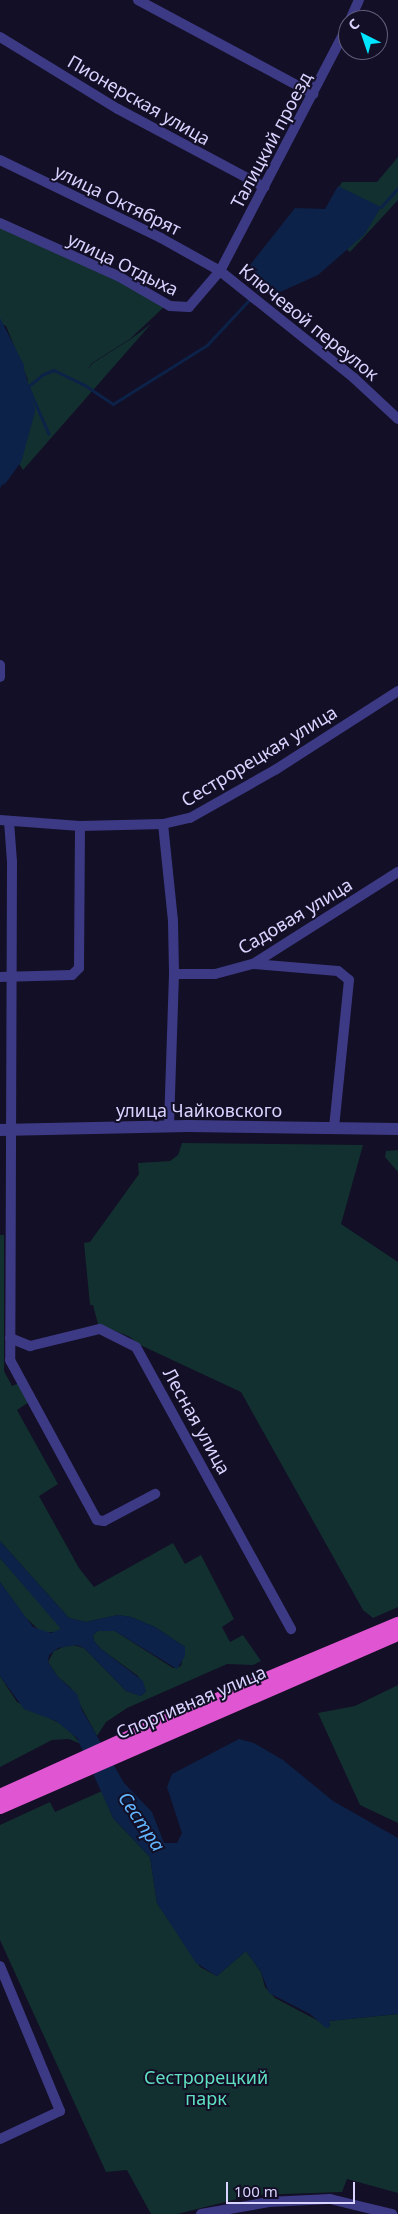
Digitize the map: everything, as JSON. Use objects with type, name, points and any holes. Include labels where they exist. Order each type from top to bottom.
[{"type":"highway","name":"Спортивная улица","points":[[0,1796],[48,1778],[398,1624]]},
{"type":"highway","name":"Спортивная улица","points":[[145,1736],[398,1634]]},
{"type":"highway","name":"Спортивная улица","points":[[0,1807],[48,1778]]},
{"type":"street","points":[[138,0],[313,94]]},
{"type":"street","name":"Пионерская улица","points":[[0,37],[118,109],[264,187]]},
{"type":"street","name":"Талицкий проезд","points":[[220,271],[338,45]]},
{"type":"street","name":"улица Октябрят","points":[[0,160],[161,238],[220,271]]},
{"type":"street","name":"улица Отдыха","points":[[0,223],[118,276],[178,309],[189,307],[220,271]]},
{"type":"street","name":"Ключевой переулок","points":[[220,271],[354,378],[398,419]]},
{"type":"street","points":[[0,665],[0,677]]},
{"type":"street","name":"Сестрорецкая улица","points":[[4,820],[80,826],[163,824],[190,818],[275,770],[398,691]]},
{"type":"street","points":[[4,820],[12,842],[11,978],[4,1129],[10,1360],[97,1520],[104,1521],[155,1494]]},
{"type":"street","points":[[163,824],[173,921],[174,974],[169,1126]]},
{"type":"street","points":[[0,977],[72,975],[79,968],[80,826]]},
{"type":"street","name":"Садовая улица","points":[[174,974],[215,974],[253,964],[398,872]]},
{"type":"street","points":[[253,964],[338,971],[349,980],[334,1128]]},
{"type":"street","name":"улица Чайковского","points":[[4,1129],[169,1126],[398,1129]]},
{"type":"street","name":"Лесная улица","points":[[10,1338],[30,1346],[100,1329],[136,1347],[291,1629]]},
{"type":"street","points":[[0,1966],[60,2111],[0,2139]]},
{"type":"street","points":[[201,2214],[253,2204],[330,2199],[392,2214]]},
{"type":"green space","points":[[398,157],[398,200],[350,252],[311,216],[323,214],[342,182],[377,182]]},
{"type":"green space","points":[[0,222],[57,243],[51,254],[57,244],[165,306],[130,339],[92,363],[87,370],[93,363],[131,339],[151,324],[23,470],[15,457],[28,410],[11,350],[25,383],[28,380],[6,326],[0,323]]},
{"type":"green space","points":[[182,1143],[363,1145],[341,1224],[398,1262],[398,1607],[373,1618],[363,1610],[241,1392],[138,1344],[130,1337],[98,1324],[93,1305],[90,1305],[84,1243],[90,1242],[139,1174],[138,1163],[170,1161],[178,1155]]},
{"type":"green space","points":[[398,1150],[398,1172],[385,1157],[386,1151]]},
{"type":"green space","points":[[0,1235],[4,1235],[4,1371],[12,1386],[19,1383],[29,1402],[17,1410],[58,1484],[39,1496],[79,1568],[94,1587],[173,1543],[185,1564],[201,1555],[234,1619],[222,1627],[230,1642],[243,1635],[261,1661],[253,1665],[227,1664],[127,1708],[106,1722],[97,1736],[71,1688],[58,1677],[48,1662],[54,1651],[70,1644],[84,1648],[126,1691],[141,1696],[146,1691],[138,1676],[101,1649],[94,1641],[93,1635],[98,1631],[115,1631],[173,1668],[181,1666],[185,1647],[155,1627],[131,1617],[118,1615],[86,1622],[69,1618],[0,1541]]},
{"type":"green space","points":[[0,1558],[59,1624],[61,1630],[58,1632],[41,1632],[24,1616],[0,1582]]},
{"type":"green space","points":[[0,1676],[17,1702],[65,1726],[81,1744],[69,1739],[52,1740],[0,1767]]},
{"type":"green space","points":[[398,1685],[398,1823],[360,1805],[318,1713],[355,1706]]},
{"type":"green space","name":"Сестрорецкий парк","points":[[102,1791],[113,1818],[150,1857],[157,1903],[200,1967],[217,1976],[246,1951],[261,1972],[265,1987],[275,1998],[330,2027],[329,2021],[398,2014],[398,2193],[347,2179],[342,2192],[253,2195],[177,2214],[151,2214],[127,2170],[106,2172],[0,1940],[0,1825],[50,1802],[55,1812]]},
{"type":"water","points":[[338,186],[381,207],[365,234],[318,275],[278,293],[260,281],[250,265],[295,208],[325,209]]},
{"type":"water","points":[[0,318],[24,365],[25,421],[0,489]]},
{"type":"water","points":[[0,1541],[69,1618],[86,1622],[118,1615],[131,1617],[155,1627],[185,1647],[185,1656],[177,1669],[115,1631],[98,1631],[93,1635],[94,1641],[101,1649],[143,1681],[146,1691],[141,1696],[126,1691],[84,1648],[77,1645],[58,1648],[49,1655],[48,1662],[58,1677],[77,1694],[82,1710],[124,1783],[152,1812],[164,1843],[177,1843],[182,1833],[167,1787],[172,1774],[239,1739],[254,1743],[283,1760],[333,1801],[398,1838],[398,2014],[329,2021],[330,2027],[326,2028],[310,2014],[269,1993],[261,1972],[246,1951],[217,1976],[196,1963],[157,1903],[150,1857],[113,1818],[77,1738],[56,1721],[24,1709],[0,1676],[0,1582],[33,1627],[51,1633],[61,1629],[0,1558]]},
{"type":"waterway","points":[[381,207],[398,188]]},
{"type":"waterway","points":[[258,291],[266,286]]},
{"type":"waterway","points":[[23,391],[42,375],[54,370],[85,385],[113,404],[207,345],[250,299]]},
{"type":"waterway","name":"Сестра","points":[[0,477],[14,458],[27,410],[17,373]]},
{"type":"waterway","points":[[28,386],[49,434]]}]
